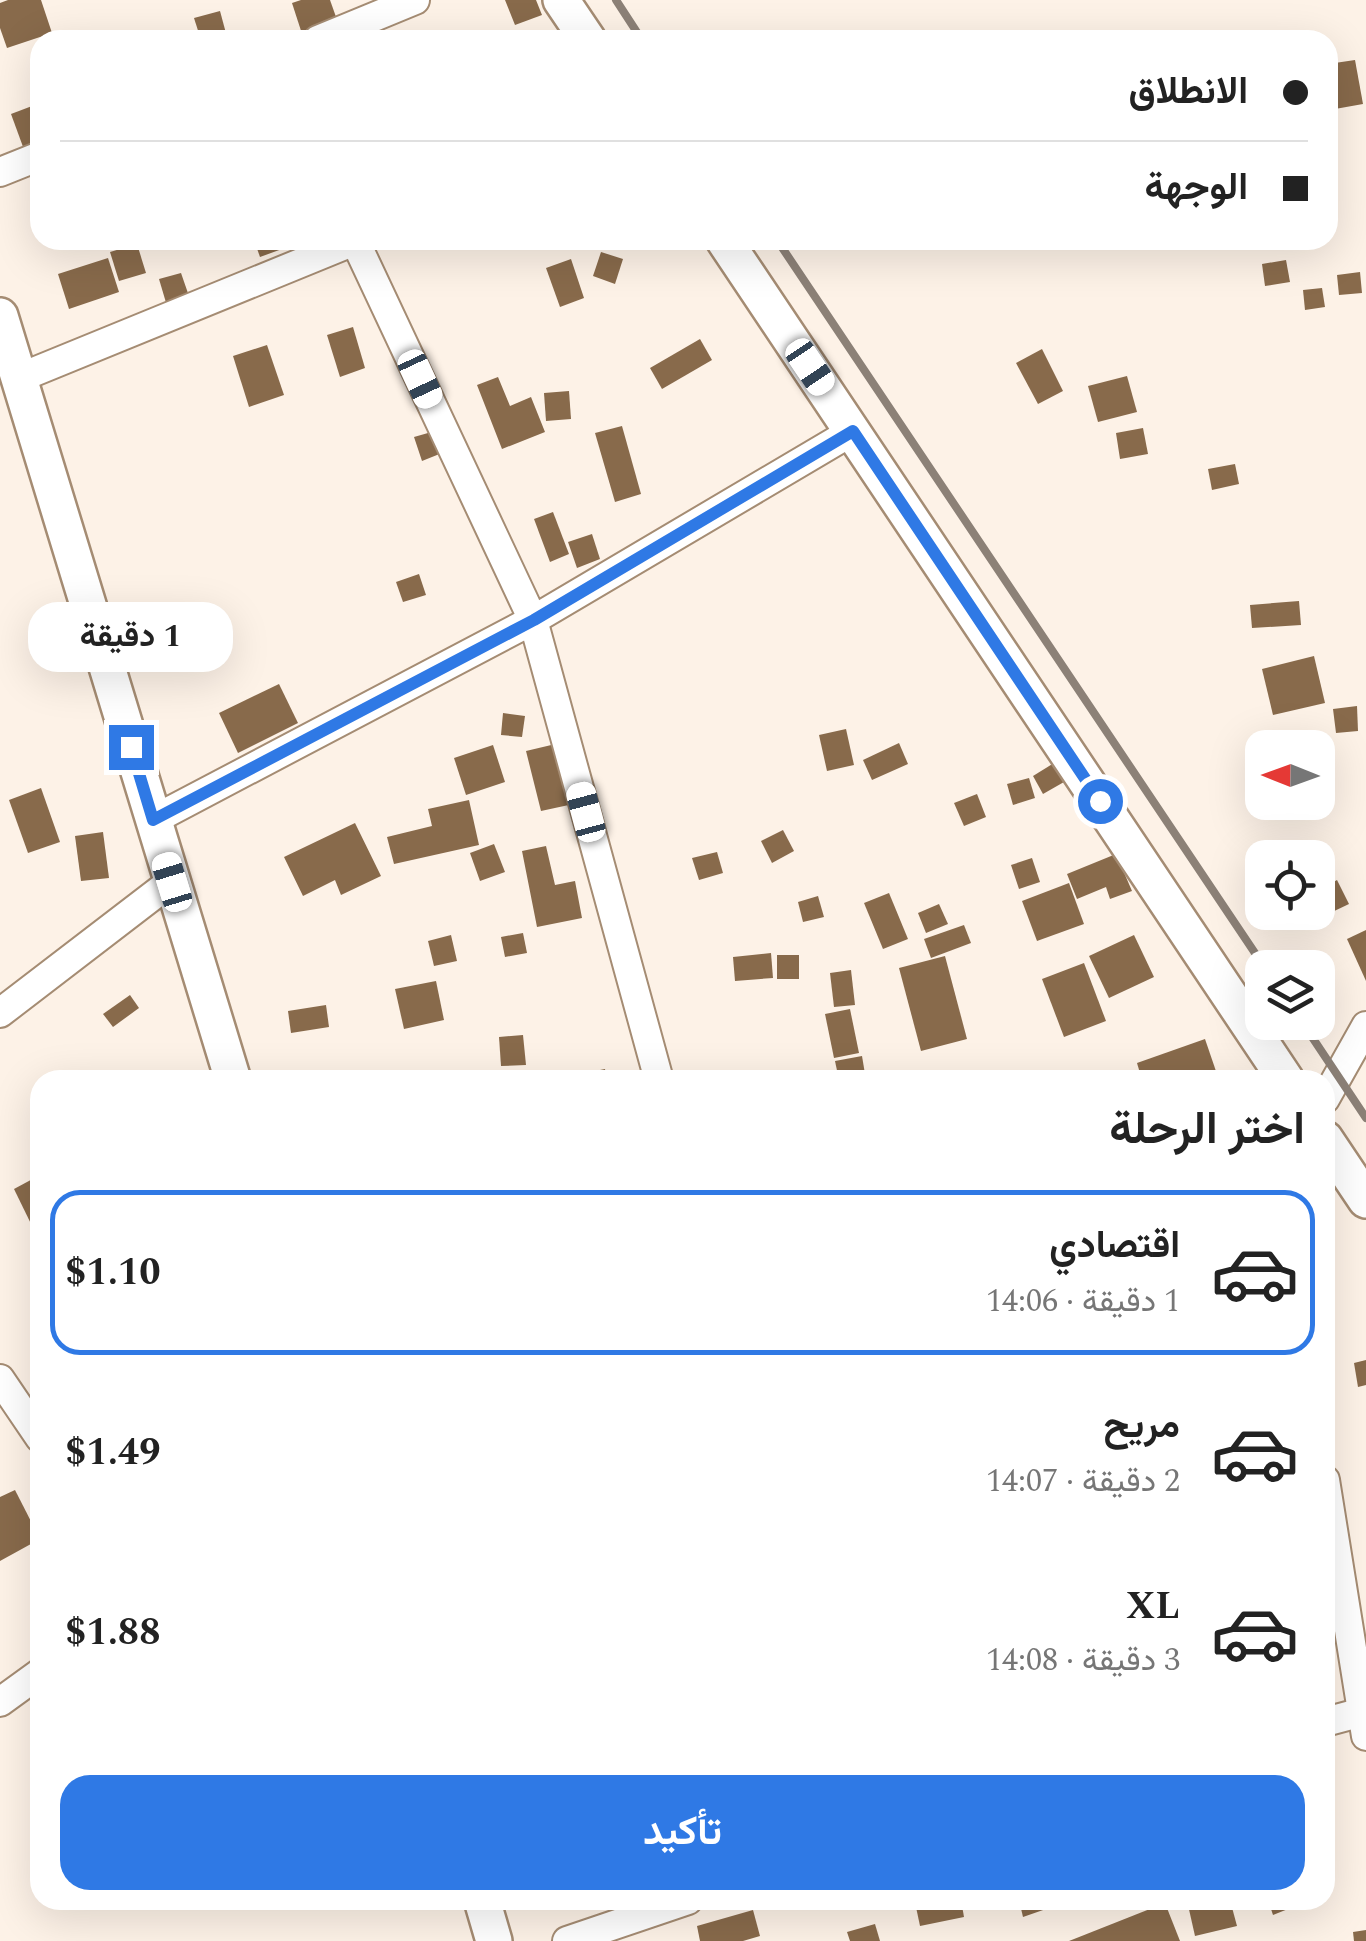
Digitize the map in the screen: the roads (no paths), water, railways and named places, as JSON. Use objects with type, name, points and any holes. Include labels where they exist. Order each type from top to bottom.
[{"type":"street","points":[[342,30],[414,0]]},
{"type":"street","points":[[561,0],[581,30]]},
{"type":"street","points":[[0,172],[30,160]]},
{"type":"street","points":[[19,378],[332,250]]},
{"type":"street","points":[[361,250],[534,620],[656,1070]]},
{"type":"street","points":[[731,250],[1275,1070]]},
{"type":"street","points":[[0,316],[229,1070]]},
{"type":"street","points":[[153,820],[534,620],[853,431]]},
{"type":"street","points":[[0,1013],[172,882]]},
{"type":"street","points":[[1335,1081],[1366,1026]]},
{"type":"street","points":[[1335,1153],[1366,1200]]},
{"type":"street","points":[[0,1379],[30,1423]]},
{"type":"street","points":[[1335,1540],[1365,1720],[1335,1722]]},
{"type":"street","points":[[0,1702],[30,1680]]},
{"type":"street","points":[[485,1910],[494,1941]]},
{"type":"street","points":[[567,1941],[658,1910]]},
{"type":"railway","points":[[616,0],[636,30]]},
{"type":"railway","points":[[784,250],[1253,950]]},
{"type":"railway","points":[[1314,1040],[1334,1070]]},
{"type":"railway","points":[[1335,1072],[1366,1118]]}]
